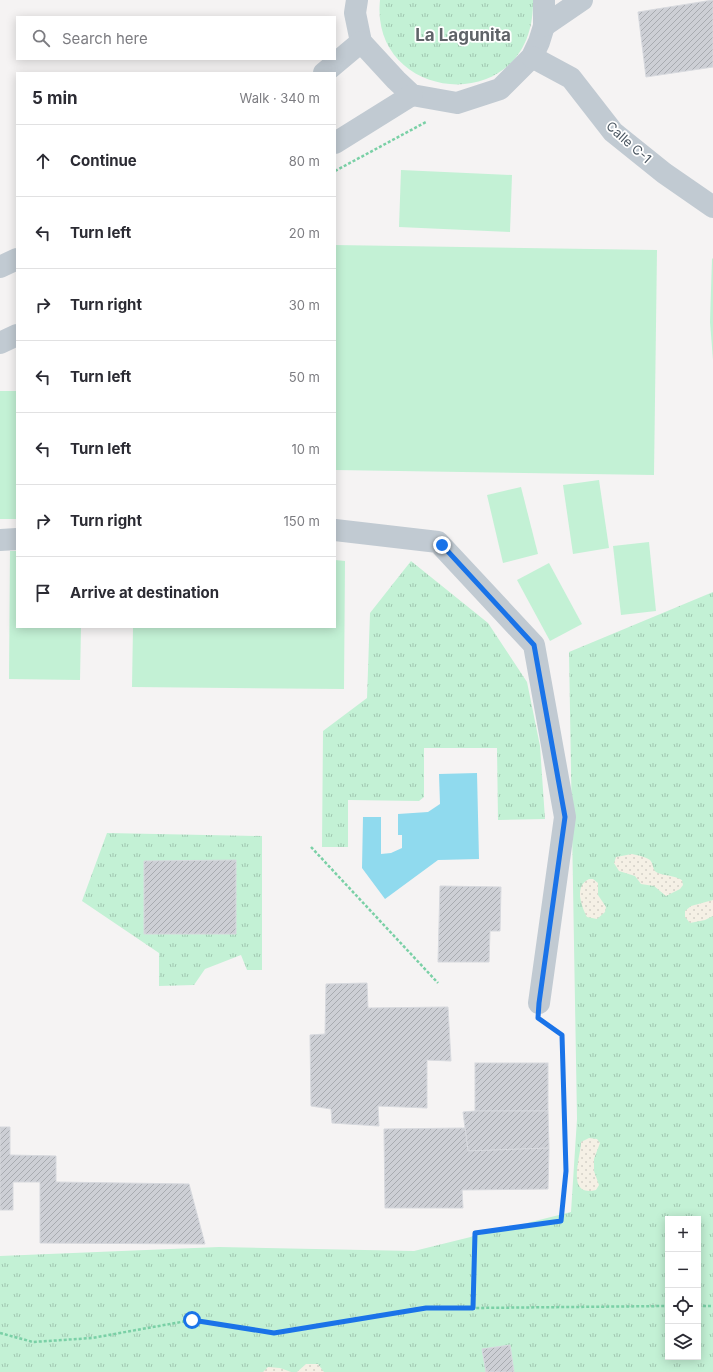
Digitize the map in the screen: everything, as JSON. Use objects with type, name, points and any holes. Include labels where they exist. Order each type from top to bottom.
[{"type":"street","points":[[357,0],[355,13],[361,42],[412,95],[457,103],[500,89],[532,57],[544,26],[544,0]]},
{"type":"street","points":[[544,26],[582,0]]},
{"type":"street","points":[[325,72],[361,42]]},
{"type":"street","name":"Calle C-1","points":[[532,57],[571,78],[613,132],[664,172],[713,207]]},
{"type":"street","points":[[336,142],[412,95]]},
{"type":"street","points":[[0,267],[16,259]]},
{"type":"street","points":[[0,343],[16,335]]},
{"type":"street","points":[[336,530],[438,542],[534,645],[565,817],[539,1003]]},
{"type":"street","points":[[0,540],[16,539]]},
{"type":"path","points":[[336,170],[427,122]]},
{"type":"path","points":[[311,847],[438,983]]},
{"type":"path","points":[[473,1308],[475,1233],[561,1221],[566,1171],[562,1035],[538,1018],[539,1003]]},
{"type":"path","points":[[0,1333],[33,1342],[92,1338],[192,1320],[274,1333],[426,1308],[665,1306]]},
{"type":"path","points":[[701,1306],[713,1306]]},
{"type":"green space","points":[[380,0],[533,0],[527,39],[508,65],[483,80],[453,84],[424,78],[400,61],[383,35]]},
{"type":"green space","points":[[401,170],[512,175],[510,232],[399,227]]},
{"type":"green space","points":[[336,245],[657,250],[654,475],[336,470]]},
{"type":"green space","points":[[712,258],[713,259],[713,360],[710,322]]},
{"type":"green space","points":[[0,391],[16,391],[16,519],[0,519]]},
{"type":"green space","points":[[599,480],[609,548],[573,554],[563,485]]},
{"type":"green space","points":[[521,487],[538,554],[503,563],[487,495]]},
{"type":"green space","points":[[649,542],[656,611],[621,615],[613,546]]},
{"type":"green space","points":[[10,551],[16,551],[16,628],[81,628],[80,680],[9,679]]},
{"type":"green space","points":[[336,560],[345,561],[344,689],[132,687],[133,628],[336,628]]},
{"type":"green space","points":[[411,561],[488,623],[527,682],[540,746],[545,819],[498,820],[497,748],[424,748],[424,797],[419,801],[348,800],[348,847],[322,847],[323,731],[367,698],[370,613]]},
{"type":"green space","points":[[549,563],[582,624],[550,641],[517,580]]},
{"type":"green space","points":[[713,592],[713,1372],[0,1372],[0,1256],[219,1247],[414,1251],[571,1212],[577,1119],[569,652]]},
{"type":"green space","points":[[107,833],[262,836],[262,970],[247,970],[241,955],[205,969],[194,985],[159,986],[159,953],[82,901]]},
{"type":"sand","points":[[632,854],[650,860],[656,872],[679,878],[682,880],[683,885],[680,889],[666,896],[654,886],[641,884],[635,876],[619,871],[614,863],[616,857]]},
{"type":"sand","points":[[589,879],[593,879],[598,883],[598,895],[606,907],[605,912],[597,919],[587,917],[581,902],[580,891],[584,882]]},
{"type":"sand","points":[[713,900],[713,916],[705,920],[690,923],[685,917],[685,911],[691,906]]},
{"type":"sand","points":[[589,1138],[597,1139],[600,1143],[594,1159],[594,1171],[599,1185],[596,1190],[586,1191],[581,1188],[578,1182],[577,1174],[581,1142]]},
{"type":"sand","points":[[306,1364],[318,1364],[324,1372],[297,1372]]},
{"type":"sand","points":[[268,1367],[280,1368],[291,1372],[263,1372]]},
{"type":"water","points":[[477,773],[479,859],[438,860],[385,899],[362,868],[363,817],[381,817],[381,854],[391,853],[402,848],[402,835],[398,835],[398,814],[428,812],[440,804],[439,774]]},
{"type":"building","points":[[713,0],[713,67],[646,77],[638,12]]},
{"type":"building","points":[[236,860],[236,934],[144,934],[144,861]]},
{"type":"building","points":[[440,886],[501,887],[500,931],[490,931],[489,962],[438,962]]},
{"type":"building","points":[[367,983],[368,1008],[448,1007],[451,1061],[427,1060],[427,1108],[378,1106],[379,1126],[332,1123],[331,1109],[311,1106],[310,1035],[325,1034],[326,984]]},
{"type":"building","points":[[475,1063],[548,1063],[548,1111],[475,1111]]},
{"type":"building","points":[[548,1111],[549,1148],[468,1151],[463,1112]]},
{"type":"building","points":[[0,1127],[10,1127],[10,1155],[56,1156],[56,1182],[189,1184],[205,1244],[40,1243],[40,1182],[13,1182],[13,1210],[0,1210]]},
{"type":"building","points":[[465,1128],[468,1151],[549,1148],[548,1189],[462,1190],[463,1208],[385,1208],[384,1129]]},
{"type":"building","points":[[510,1345],[514,1372],[486,1372],[482,1349]]},
{"type":"district","name":"La Lagunita","points":[[463,35]]},
{"type":"route","points":[[192,1320],[274,1333],[426,1308],[473,1308],[475,1233],[561,1221],[566,1171],[562,1035],[538,1018],[565,817],[534,645],[442,545]]}]
